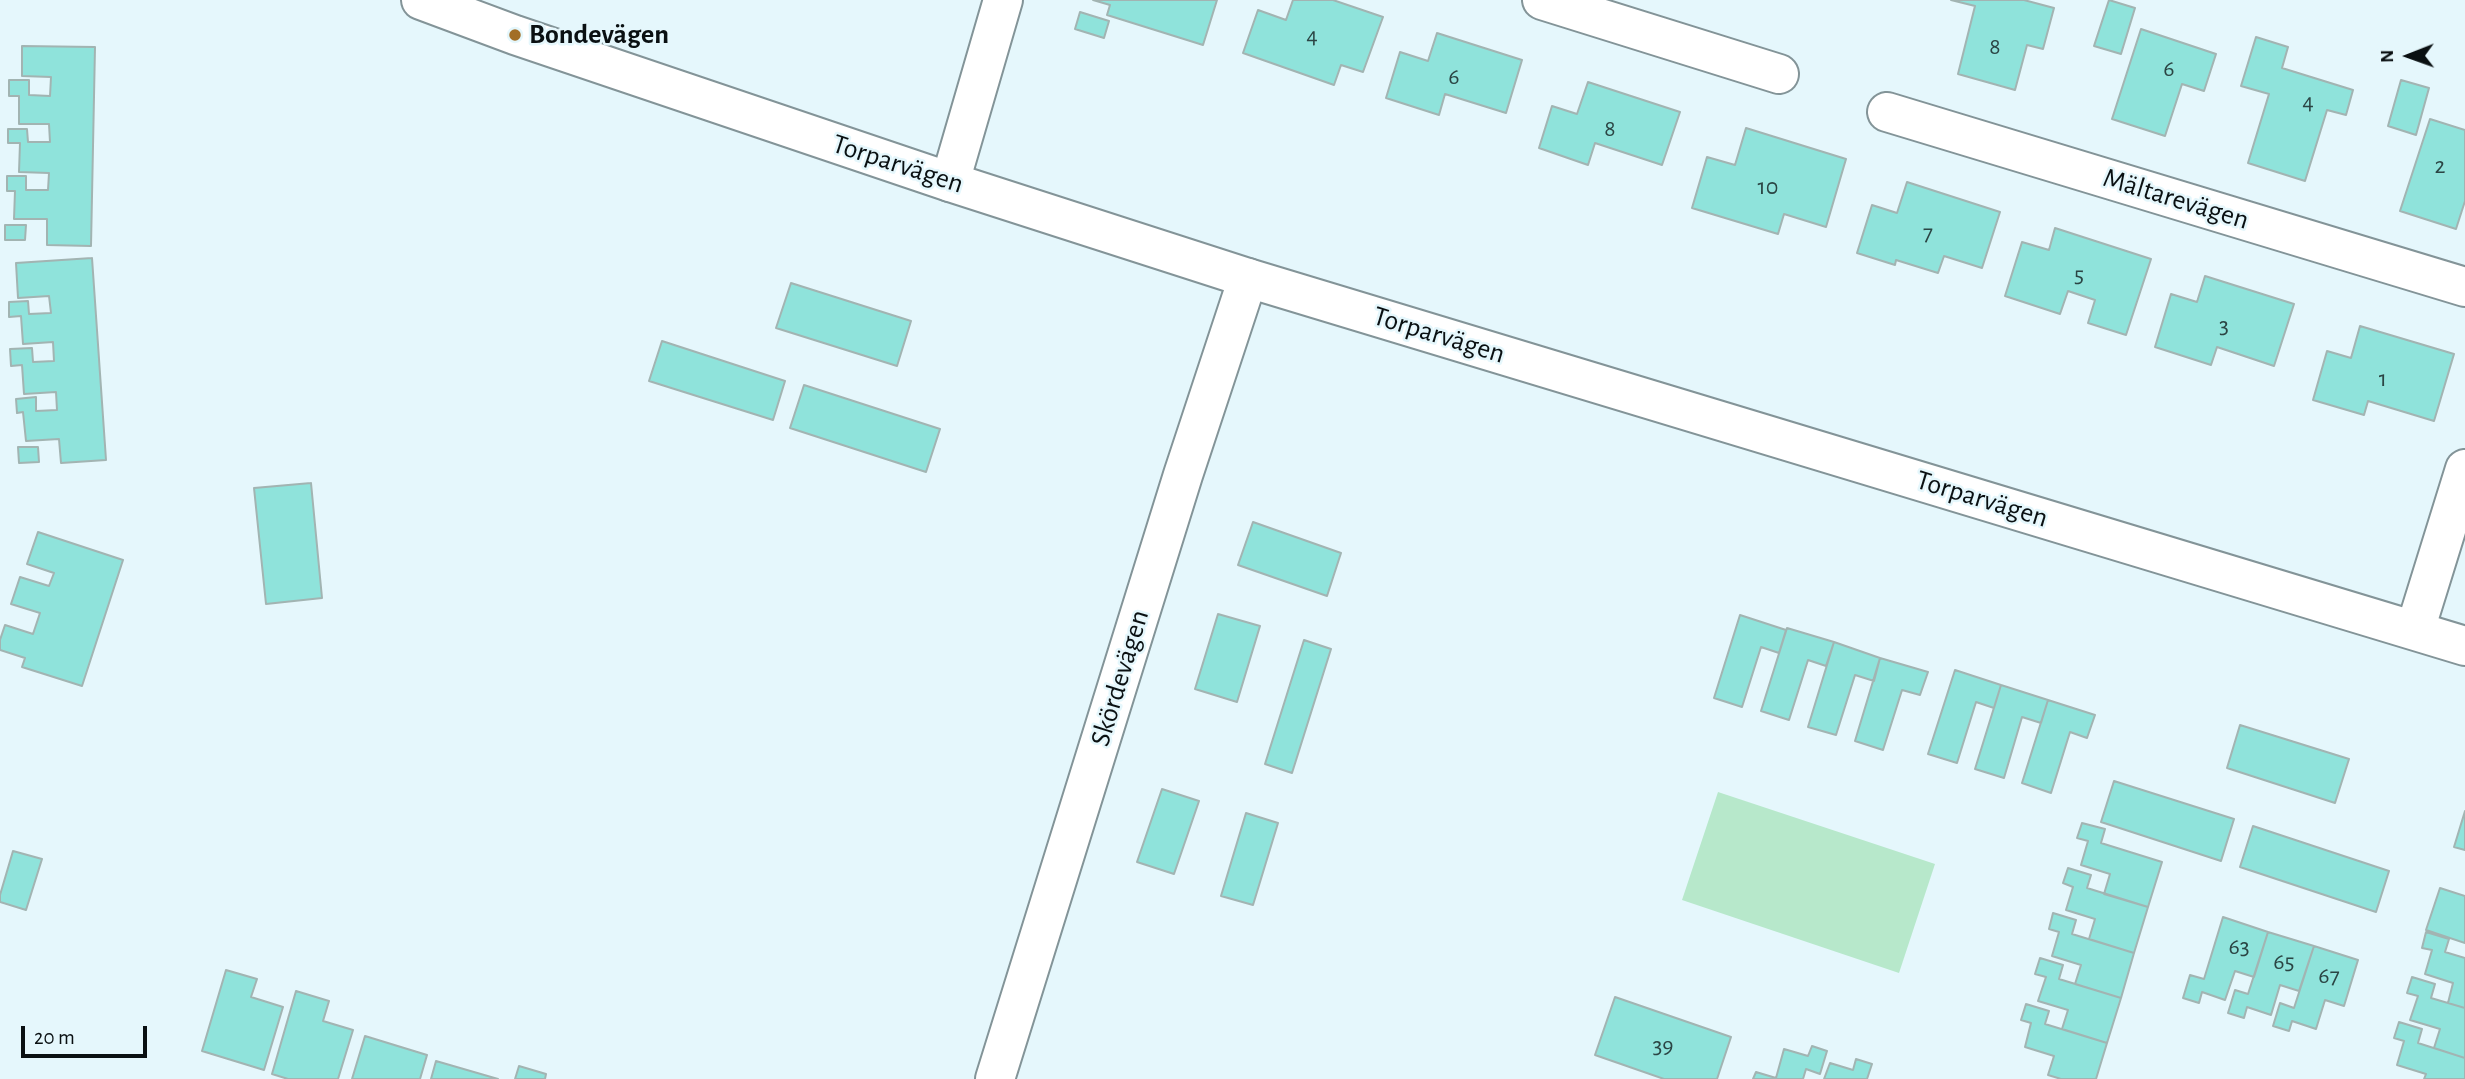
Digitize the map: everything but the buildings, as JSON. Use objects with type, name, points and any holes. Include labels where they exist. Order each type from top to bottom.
[{"type":"street","name":"Torparvägen","points":[[421,0],[515,35],[1248,278],[2465,646]]},
{"type":"street","points":[[950,181],[1003,0]]},
{"type":"street","points":[[1542,0],[1779,74]]},
{"type":"street","name":"Mältarevägen","points":[[1887,112],[2465,287]]},
{"type":"street","name":"Skördevägen","points":[[995,1079],[1183,475],[1248,278]]},
{"type":"street","points":[[2415,630],[2465,469]]},
{"type":"green space","points":[[1718,792],[1935,864],[1899,973],[1682,900]]},
{"type":"place","name":"Bondevägen","points":[[515,35]]}]
